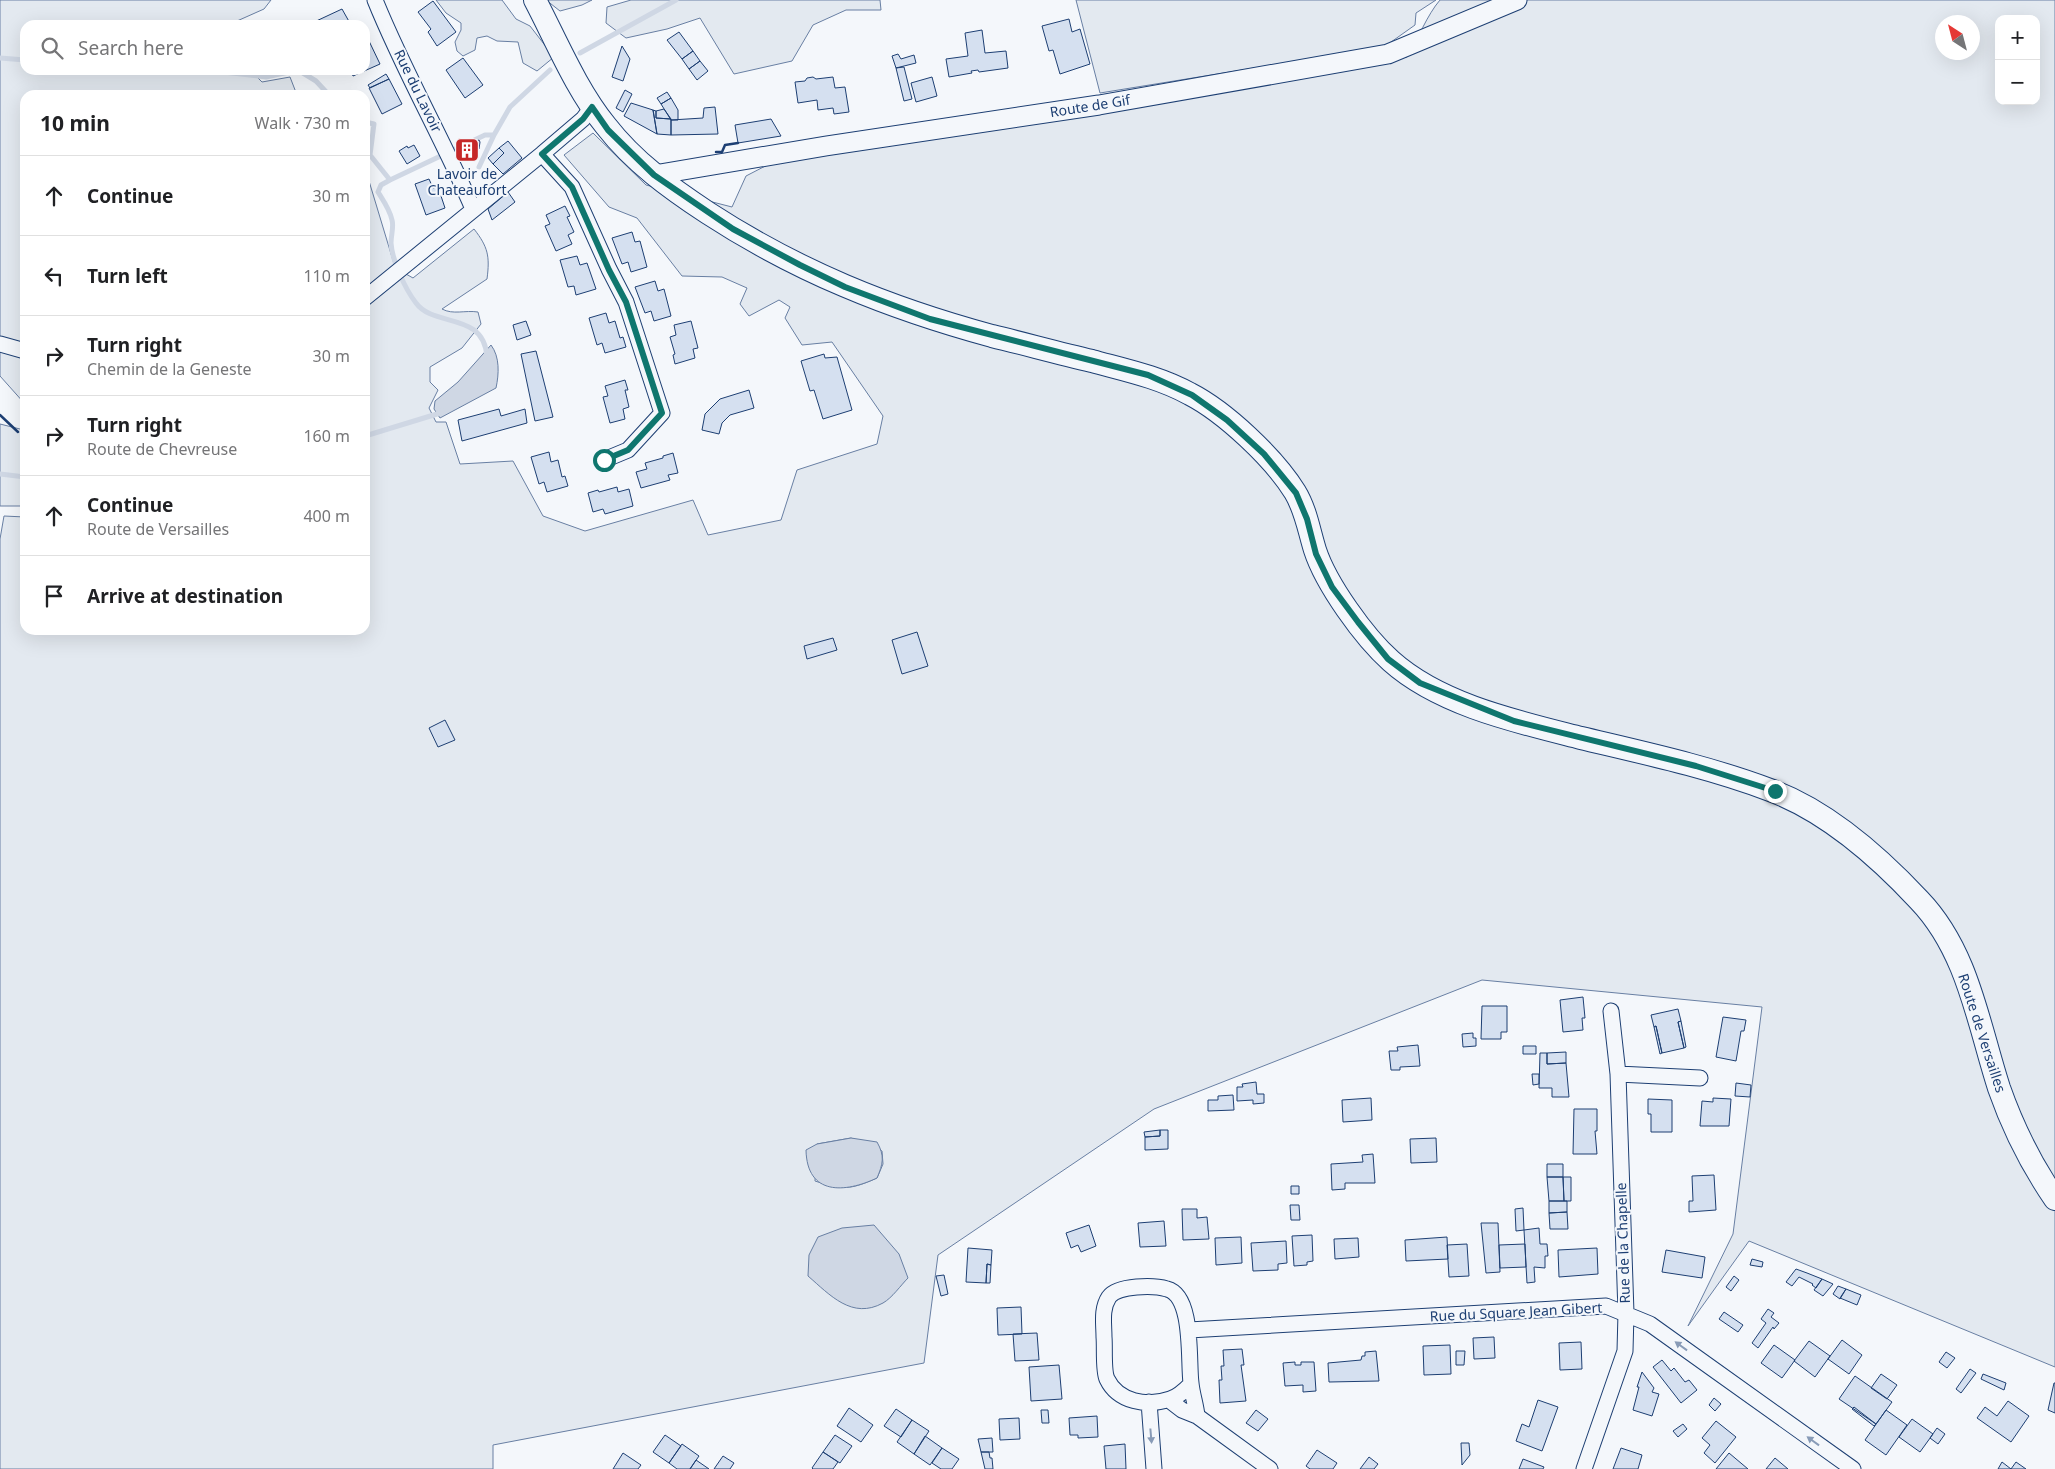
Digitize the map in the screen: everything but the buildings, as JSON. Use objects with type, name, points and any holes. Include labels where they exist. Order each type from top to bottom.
[{"type":"main road","name":"Route de Versailles","points":[[535,0],[592,107],[608,130],[654,175],[733,229],[845,287],[930,319],[1148,375],[1192,395],[1227,420],[1264,454],[1296,493],[1307,519],[1316,554],[1332,587],[1388,659],[1420,683],[1514,721],[1696,766],[1775,791],[1822,817],[1868,851],[1923,903],[1946,935],[1970,986],[1999,1088],[2020,1142],[2055,1198]]},
{"type":"street","name":"Rue du Lavoir","points":[[375,0],[422,102],[450,156],[473,209]]},
{"type":"street","name":"Route de Gif","points":[[654,175],[826,146],[1100,105],[1388,54],[1517,0]]},
{"type":"street","points":[[370,294],[542,154],[583,119],[592,107]]},
{"type":"street","points":[[542,154],[572,187],[609,270],[626,302],[662,413],[628,450],[604,460]]},
{"type":"street","points":[[0,344],[20,350]]},
{"type":"street","name":"Rue de la Chapelle","points":[[1584,1469],[1625,1351],[1626,1313],[1618,1074],[1611,1011]]},
{"type":"street","points":[[1618,1074],[1700,1078]]},
{"type":"street","points":[[1191,1384],[1169,1400],[1134,1402],[1118,1392],[1106,1378],[1103,1309],[1110,1296],[1123,1288],[1160,1287],[1173,1290],[1180,1300],[1189,1330],[1191,1384],[1197,1416]]},
{"type":"street","name":"Rue du Square Jean Gibert","points":[[1189,1330],[1606,1306],[1650,1324],[1853,1469]]},
{"type":"street","points":[[1169,1400],[1182,1410],[1197,1416],[1270,1469]]},
{"type":"street","points":[[1148,1402],[1154,1469]]},
{"type":"shaded area","points":[[0,0],[271,0],[264,9],[239,20],[20,20],[20,75],[255,75],[262,82],[290,77],[295,90],[20,90],[20,347],[0,341]]},
{"type":"shaded area","points":[[436,0],[502,0],[516,19],[530,26],[554,57],[537,71],[523,63],[518,42],[497,41],[487,36],[477,38],[475,50],[463,56],[457,51],[455,42],[461,30],[461,23],[446,13]]},
{"type":"shaded area","points":[[546,0],[592,0],[560,11]]},
{"type":"shaded area","points":[[631,0],[880,0],[881,10],[846,10],[813,25],[792,61],[734,74],[700,18],[667,29],[626,38],[606,23],[607,7]]},
{"type":"shaded area","points":[[1076,0],[1436,0],[1416,13],[1415,25],[1384,47],[1100,93]]},
{"type":"shaded area","points":[[1440,0],[2055,0],[2055,1367],[1749,1241],[1688,1326],[1733,1234],[1762,1007],[1482,980],[1154,1109],[938,1255],[924,1363],[493,1445],[493,1469],[0,1469],[0,539],[4,516],[20,517],[20,635],[370,635],[370,301],[406,274],[413,278],[474,229],[487,252],[487,279],[442,309],[450,312],[478,312],[481,324],[462,348],[430,367],[430,382],[438,390],[429,408],[436,422],[446,422],[460,464],[513,461],[543,516],[585,531],[693,500],[708,535],[781,520],[797,470],[877,444],[883,416],[832,342],[802,345],[785,318],[790,307],[779,300],[749,316],[740,304],[747,288],[722,277],[682,276],[637,218],[609,207],[564,155],[593,133],[646,185],[732,207],[746,176],[775,161],[850,151],[1407,57]],"holes":[[[851,1138],[882,1151],[883,1164],[877,1178],[853,1187],[833,1186],[815,1181],[817,1144]]]},
{"type":"shaded area","points":[[370,184],[395,267],[370,287]]},
{"type":"shaded area","points":[[491,345],[496,355],[498,366],[496,388],[440,418],[434,409],[435,401],[458,382]]},
{"type":"shaded area","points":[[0,350],[20,355],[20,398],[0,376]]},
{"type":"shaded area","points":[[0,424],[20,429],[20,506],[0,506]]},
{"type":"shaded area","points":[[851,1138],[877,1142],[882,1160],[877,1178],[865,1183],[841,1188],[830,1187],[820,1183],[813,1176],[808,1165],[806,1150],[817,1144]]},
{"type":"shaded area","points":[[874,1225],[899,1254],[908,1278],[883,1303],[872,1308],[861,1309],[851,1307],[833,1297],[808,1276],[809,1255],[818,1237],[842,1228]]},
{"type":"waterway","points":[[580,53],[676,0]]},
{"type":"waterway","points":[[0,58],[20,60]]},
{"type":"waterway","points":[[487,357],[484,342],[477,333],[468,326],[434,316],[424,311],[412,297],[394,258],[391,243],[392,220],[378,192],[381,185],[390,180],[485,135],[494,135],[510,107],[550,70]]},
{"type":"waterway","points":[[249,75],[266,77],[275,75]]},
{"type":"waterway","points":[[306,75],[316,81],[324,90]]},
{"type":"waterway","points":[[370,123],[374,124],[370,155]]},
{"type":"waterway","points":[[479,167],[494,135]]},
{"type":"waterway","points":[[370,155],[390,180]]},
{"type":"waterway","points":[[370,434],[437,414],[442,410]]},
{"type":"waterway","points":[[0,474],[20,476]]},
{"type":"wall","points":[[716,152],[722,152],[725,145],[738,143]]},
{"type":"wall","points":[[0,415],[18,432]]},
{"type":"place","name":"Lavoir de Chateaufort","points":[[467,150]]},
{"type":"route","points":[[604,460],[628,450],[662,413],[626,302],[609,270],[572,187],[542,154],[583,119],[592,107],[608,130],[634,157],[678,193],[733,229],[845,287],[930,319],[1148,375],[1192,395],[1227,420],[1264,454],[1296,493],[1307,519],[1316,554],[1332,587],[1388,659],[1420,683],[1514,721],[1696,766],[1775,791]]}]
